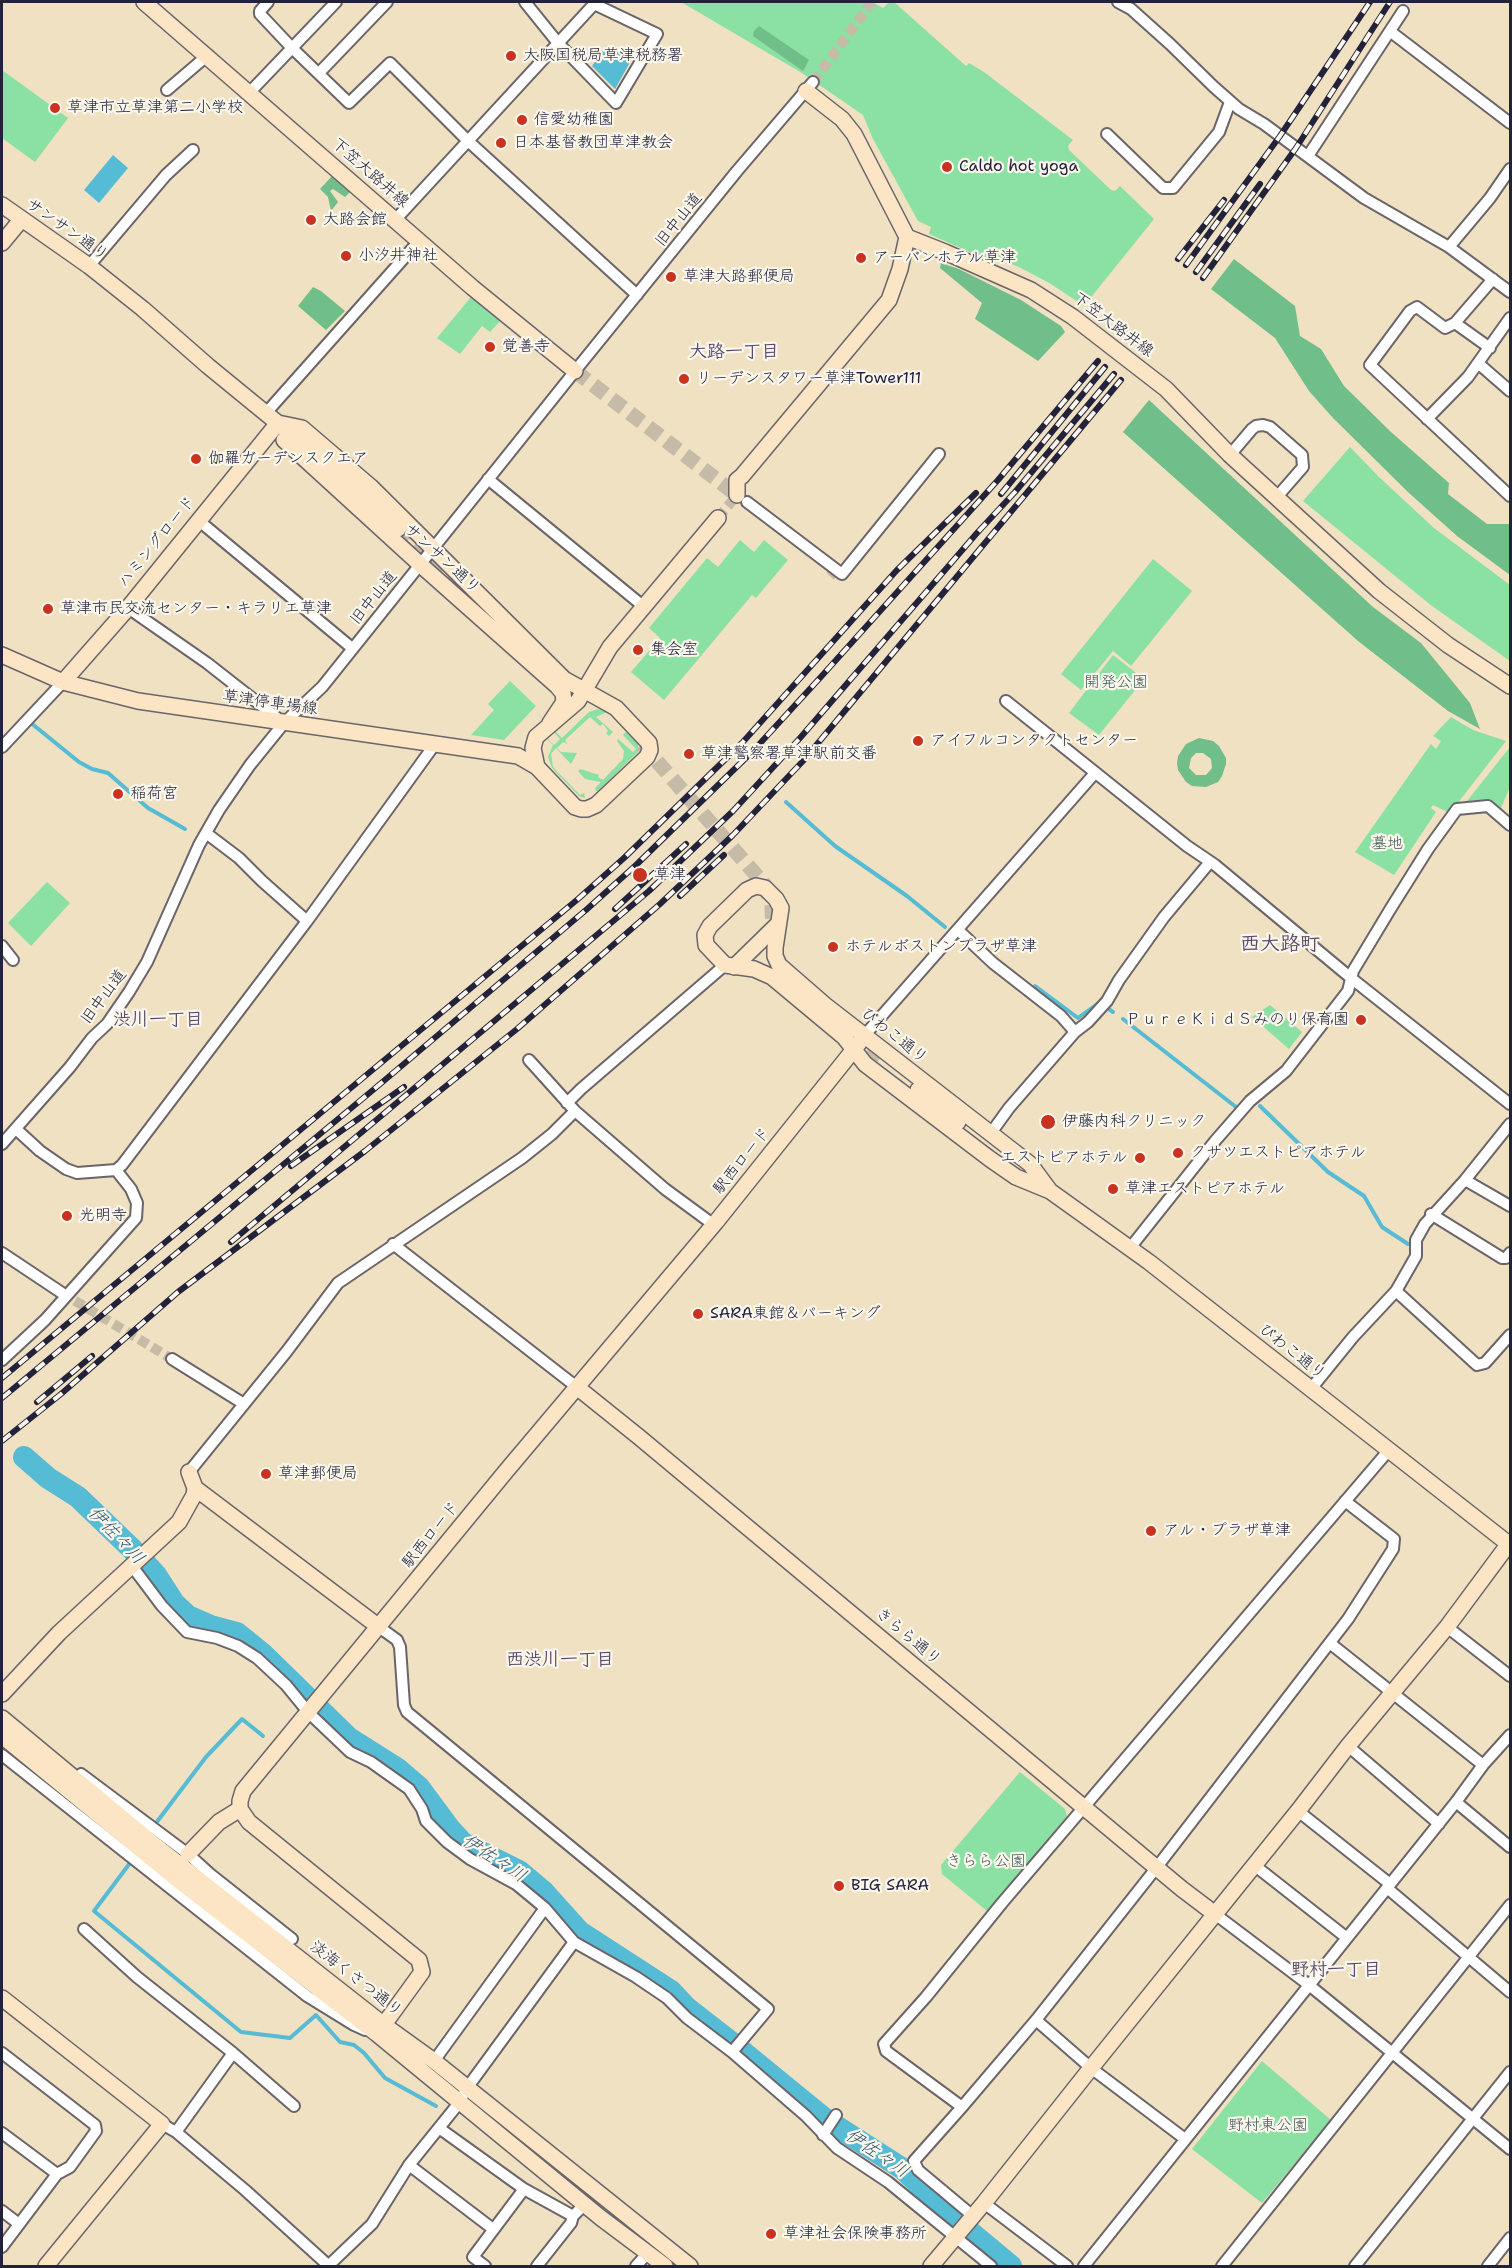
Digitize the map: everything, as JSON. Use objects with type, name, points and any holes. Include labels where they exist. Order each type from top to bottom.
[{"type":"street","points":[[249,93],[336,2]]},
{"type":"street","points":[[319,72],[387,2]]},
{"type":"street","points":[[396,219],[467,140],[558,43],[595,3],[657,34],[616,103],[558,43],[525,2]]},
{"type":"street","points":[[264,3],[260,14],[349,103],[390,63],[467,140],[637,295]]},
{"type":"street","points":[[1125,3],[1230,102],[1364,198],[1449,247],[1510,292]]},
{"type":"street","name":"下笠大路井線","points":[[152,4],[249,93],[473,288],[575,371]]},
{"type":"street","points":[[1308,156],[1403,11]]},
{"type":"street","points":[[1390,32],[1510,123]]},
{"type":"street","points":[[167,90],[208,56]]},
{"type":"street","points":[[810,86],[854,134],[907,237],[900,269],[889,300],[737,480],[742,498],[832,571],[842,574],[939,454]]},
{"type":"street","name":"旧中山道","points":[[2,1144],[92,1038],[107,1024],[129,992],[147,962],[206,833],[250,765],[284,723],[322,687],[432,547],[737,171],[810,86]]},
{"type":"street","points":[[1107,134],[1163,188],[1173,188],[1219,132],[1230,102]]},
{"type":"street","points":[[89,266],[166,174],[194,150]]},
{"type":"street","points":[[1449,247],[1490,198],[1510,169]]},
{"type":"street","name":"サンサン通り","points":[[2,205],[89,266],[278,423],[302,428],[371,487],[564,679],[583,691]]},
{"type":"street","points":[[2,243],[21,220]]},
{"type":"street","name":"下笠大路井線","points":[[907,237],[1005,278],[1056,305],[1166,389],[1230,455],[1379,591],[1442,640],[1510,686]]},
{"type":"street","points":[[266,413],[420,240]]},
{"type":"street","points":[[1493,279],[1455,323],[1446,328],[1417,307],[1410,311],[1370,365],[1510,496]]},
{"type":"street","points":[[1427,419],[1479,364],[1510,318]]},
{"type":"street","points":[[1455,323],[1490,348]]},
{"type":"street","points":[[1479,364],[1510,391]]},
{"type":"street","points":[[278,423],[398,529]]},
{"type":"street","name":"サンサン通り","points":[[278,423],[282,438],[562,691],[563,704],[550,723]]},
{"type":"street","name":"ハミングロード","points":[[63,682],[128,608],[278,423]]},
{"type":"street","points":[[1230,455],[1252,429],[1263,424],[1270,427],[1302,455],[1303,467],[1276,498]]},
{"type":"street","points":[[488,479],[643,606]]},
{"type":"street","points":[[537,767],[534,742],[550,723],[558,720],[578,701],[610,647],[717,518]]},
{"type":"street","points":[[198,520],[352,648]]},
{"type":"street","points":[[128,608],[207,663],[284,723]]},
{"type":"street","name":"草津停車場線","points":[[2,655],[63,682],[138,701],[518,756],[537,767],[575,807],[587,809],[596,805],[647,757],[650,747],[612,705],[583,691]]},
{"type":"street","points":[[2,747],[63,682]]},
{"type":"street","points":[[1006,701],[1510,1104]]},
{"type":"street","points":[[16,1129],[40,1151],[66,1169],[77,1173],[116,1170],[122,1165],[308,921],[435,744]]},
{"type":"street","points":[[864,1036],[1095,773]]},
{"type":"street","points":[[1130,1248],[1227,1126],[1250,1101],[1292,1063],[1348,991],[1351,978],[1412,873],[1457,809],[1488,806],[1510,825]]},
{"type":"street","points":[[206,833],[239,858],[308,921]]},
{"type":"street","points":[[991,1133],[1009,1107],[1075,1032],[1088,1022],[1107,1001],[1119,980],[1164,917],[1210,862]]},
{"type":"street","name":"びわこ通り","points":[[1050,1191],[1030,1164],[864,1036],[779,965],[775,956],[775,948],[780,903],[765,888],[756,886],[747,890],[706,931],[706,945],[729,966],[754,969],[772,977],[844,1037],[860,1060],[990,1159],[1016,1177],[1050,1191],[1130,1248],[1510,1544]]},
{"type":"street","points":[[735,2048],[768,2009],[407,1712],[404,1705],[400,1647],[397,1640],[195,1488],[189,1472],[338,1282],[522,1158],[552,1134],[571,1107],[778,924]]},
{"type":"street","points":[[958,930],[993,963],[1061,1016],[1075,1032]]},
{"type":"street","points":[[2,946],[13,960]]},
{"type":"street","name":"駅西ロード","points":[[240,1809],[243,1791],[507,1470],[714,1225],[864,1036]]},
{"type":"street","points":[[530,1060],[571,1107],[664,1189],[714,1225]]},
{"type":"street","points":[[885,1064],[1050,1191]]},
{"type":"street","points":[[1310,1390],[1353,1336],[1395,1291],[1413,1263],[1416,1256],[1416,1240],[1431,1214],[1465,1180],[1510,1124]]},
{"type":"street","points":[[2,1360],[45,1320],[136,1218],[138,1203],[131,1189],[116,1170]]},
{"type":"street","points":[[1465,1180],[1510,1206]]},
{"type":"street","points":[[1431,1214],[1502,1258],[1506,1258],[1510,1253]]},
{"type":"street","points":[[393,1244],[578,1388]]},
{"type":"street","points":[[2,1253],[62,1293]]},
{"type":"street","points":[[1395,1291],[1477,1365],[1485,1363],[1510,1335]]},
{"type":"street","points":[[172,1359],[244,1404]]},
{"type":"street","name":"きらら通り","points":[[578,1388],[1215,1914]]},
{"type":"street","points":[[962,2108],[886,2050],[884,2044],[1389,1450]]},
{"type":"street","points":[[2,1694],[59,1633],[179,1522],[191,1504],[195,1488]]},
{"type":"street","points":[[974,2216],[918,2170],[914,2161],[1036,2020],[1331,1644],[1393,1549],[1394,1539],[1345,1501]]},
{"type":"street","points":[[931,2266],[974,2216],[1392,1691],[1447,1627],[1510,1544]]},
{"type":"street","points":[[137,1561],[162,1606],[187,1632],[217,1638],[238,1646],[257,1658],[350,1752],[371,1762],[409,1789],[422,1809],[426,1821],[439,1836],[470,1859],[516,1884],[545,1908],[574,1942],[654,1988],[687,2018],[735,2048],[837,2148],[888,2182],[991,2266]]},
{"type":"street","points":[[1447,1627],[1510,1676]]},
{"type":"street","points":[[1331,1644],[1483,1766]]},
{"type":"street","points":[[2,1710],[92,1783],[188,1854],[292,1939]]},
{"type":"street","name":"淡海くさつ通り","points":[[2,1718],[152,1851]]},
{"type":"street","points":[[1084,2266],[1510,1735]]},
{"type":"street","name":"淡海くさつ通り","points":[[2,1736],[380,2029],[459,2103],[665,2266]]},
{"type":"street","points":[[1348,1746],[1439,1824]]},
{"type":"street","points":[[2,1755],[307,1996],[354,2025],[380,2029],[422,1972],[419,1960],[266,1837],[249,1822],[240,1809],[219,1822],[188,1854]]},
{"type":"street","points":[[1456,1802],[1510,1847]]},
{"type":"street","points":[[1298,1811],[1510,1992]]},
{"type":"street","points":[[1254,1865],[1347,1938]]},
{"type":"street","points":[[1222,2266],[1510,1905]]},
{"type":"street","points":[[434,2061],[545,1908]]},
{"type":"street","points":[[1215,1914],[1309,1985],[1510,2149]]},
{"type":"street","points":[[84,1929],[137,1977],[233,2053],[294,2106]]},
{"type":"street","points":[[2,1998],[162,2124],[176,2132],[245,2190],[328,2266],[372,2224],[409,2166],[459,2103],[467,2088],[574,1942]]},
{"type":"street","points":[[1036,2020],[1091,2068],[1185,2139]]},
{"type":"street","name":"淡海くさつ通り","points":[[380,2029],[434,2061],[690,2266]]},
{"type":"street","points":[[176,2132],[233,2053]]},
{"type":"street","points":[[2,2054],[95,2125],[96,2131],[70,2167],[57,2174],[2,2247]]},
{"type":"street","points":[[1354,2266],[1510,2072]]},
{"type":"street","points":[[823,2135],[836,2115]]},
{"type":"street","points":[[46,2266],[162,2124]]},
{"type":"street","points":[[439,2127],[524,2189],[573,2216]]},
{"type":"street","points":[[2,2133],[57,2174]]},
{"type":"street","points":[[409,2166],[493,2229]]},
{"type":"street","points":[[485,2266],[473,2257],[524,2189]]},
{"type":"street","points":[[984,2203],[1067,2266]]},
{"type":"street","points":[[537,2266],[571,2223],[573,2216],[585,2204]]},
{"type":"street","points":[[2,2211],[19,2224]]},
{"type":"street","points":[[1488,2266],[1510,2238]]},
{"type":"street","points":[[636,2266],[648,2253]]},
{"type":"green space","points":[[681,2],[872,2],[883,8],[889,2],[894,2],[966,66],[969,63],[984,72],[1073,140],[1068,146],[1069,150],[1111,190],[1115,191],[1120,186],[1154,219],[1084,306],[1051,284],[1019,267],[994,257],[988,260],[929,234],[931,227],[918,221],[873,139],[863,115],[802,73]]},
{"type":"green space","points":[[759,26],[809,60],[803,71],[753,36]]},
{"type":"green space","points":[[2,70],[68,118],[35,162],[2,138]]},
{"type":"green space","points":[[332,176],[350,192],[345,197],[333,189],[330,191],[338,202],[331,211],[328,197],[320,189]]},
{"type":"green space","points":[[1234,259],[1295,306],[1300,336],[1321,349],[1344,386],[1391,432],[1449,483],[1448,494],[1487,524],[1510,524],[1510,575],[1457,536],[1409,493],[1309,391],[1275,338],[1211,289]]},
{"type":"green space","points":[[941,263],[959,269],[1021,300],[1061,326],[1065,332],[1038,361],[975,319],[982,303],[940,268]]},
{"type":"green space","points":[[313,287],[345,311],[326,330],[298,306]]},
{"type":"green space","points":[[471,297],[500,321],[490,332],[482,326],[460,354],[437,338]]},
{"type":"green space","points":[[1149,400],[1373,607],[1421,643],[1470,703],[1480,729],[1448,711],[1358,641],[1123,432]]},
{"type":"green space","points":[[1350,447],[1434,528],[1510,585],[1510,661],[1432,606],[1303,501]]},
{"type":"green space","points":[[740,540],[754,552],[764,540],[788,560],[756,598],[752,595],[664,700],[631,672],[660,638],[649,628],[707,558],[718,567]]},
{"type":"green space","points":[[1153,559],[1192,591],[1131,666],[1113,651],[1081,690],[1061,674]]},
{"type":"green space","name":"開発公園","points":[[1113,655],[1144,679],[1099,735],[1069,713]]},
{"type":"green space","points":[[510,681],[536,706],[504,740],[471,735],[494,710],[488,704]]},
{"type":"green space","points":[[598,709],[607,712],[596,717],[613,732],[609,736],[603,724],[600,726],[590,717],[565,740],[567,744],[563,742],[557,748],[561,752],[577,753],[571,764],[556,748],[551,754],[553,767],[580,795],[584,793],[585,798],[579,796],[552,768],[548,757],[553,745],[532,723],[554,745],[560,739],[536,712],[562,738],[589,712]]},
{"type":"green space","name":"墓地","points":[[1451,717],[1473,730],[1506,741],[1450,813],[1433,805],[1431,808],[1436,812],[1394,875],[1355,852],[1431,744],[1436,749],[1441,741],[1433,736]]},
{"type":"green space","points":[[626,732],[638,744],[638,752],[596,791],[595,788],[601,782],[585,779],[578,771],[580,769],[599,775],[598,777],[603,780],[623,759],[624,751],[618,739],[633,752],[636,749],[623,735]]},
{"type":"green space","points":[[1199,738],[1213,741],[1219,746],[1226,758],[1226,764],[1218,782],[1206,787],[1192,786],[1186,782],[1178,770],[1177,763],[1178,756],[1186,744]],"holes":[[[1196,753],[1203,753],[1211,759],[1212,768],[1206,775],[1196,775],[1189,768],[1191,758]]]},
{"type":"green space","points":[[1510,747],[1510,787],[1501,808],[1486,800],[1467,801]]},
{"type":"green space","points":[[47,882],[70,903],[31,946],[8,923]]},
{"type":"green space","points":[[1270,1005],[1302,1032],[1289,1049],[1252,1017]]},
{"type":"green space","name":"きらら公園","points":[[1020,1772],[1065,1809],[1067,1816],[987,1911],[942,1874],[941,1865]]},
{"type":"green space","name":"野村東公園","points":[[1262,2061],[1331,2120],[1262,2203],[1192,2149]]},
{"type":"water","points":[[607,45],[633,57],[615,89],[592,66]]},
{"type":"water","points":[[113,155],[128,168],[99,203],[84,190]]},
{"type":"waterway","points":[[31,723],[79,762],[92,769],[108,773],[148,808],[185,829]]},
{"type":"waterway","points":[[786,802],[835,846],[907,896],[945,927]]},
{"type":"waterway","points":[[1035,986],[1078,1018],[1100,1002]]},
{"type":"waterway","points":[[1123,1019],[1236,1107]]},
{"type":"waterway","points":[[1260,1106],[1328,1172],[1364,1196],[1382,1227],[1408,1244]]},
{"type":"waterway","name":"伊佐々川","points":[[24,1457],[48,1478],[78,1497],[132,1549],[156,1575],[174,1603],[188,1616],[211,1626],[237,1633],[263,1654],[349,1738],[398,1769],[419,1787],[463,1843],[519,1871],[544,1892],[580,1932],[671,1991],[687,2008],[825,2119],[903,2169],[969,2231],[1011,2266]]},
{"type":"waterway","points":[[153,1827],[206,1757],[242,1719],[263,1736]]},
{"type":"waterway","points":[[133,1859],[94,1911],[241,2032],[290,2038],[316,2015],[340,2042],[354,2045],[364,2053],[385,2078],[436,2106]]},
{"type":"tunnel","points":[[813,82],[872,2]]},
{"type":"tunnel","points":[[575,371],[737,495]]},
{"type":"tunnel","points":[[718,518],[737,495],[742,498]]},
{"type":"tunnel","points":[[398,529],[492,617]]},
{"type":"tunnel","points":[[642,744],[764,884],[772,905],[773,933]]},
{"type":"tunnel","points":[[850,1035],[885,1064]]},
{"type":"tunnel","points":[[62,1293],[172,1359]]},
{"type":"railway","points":[[1186,265],[1280,136],[1370,2]]},
{"type":"railway","points":[[1203,278],[1296,148],[1390,2]]},
{"type":"railway","points":[[1196,272],[1260,184]]},
{"type":"railway","points":[[1178,259],[1224,200]]},
{"type":"railway","points":[[2,1398],[373,1090],[635,866],[753,751],[998,480],[1098,361]]},
{"type":"railway","points":[[1001,494],[1105,367]]},
{"type":"railway","points":[[231,1242],[649,891],[733,811],[800,738],[1015,492],[1114,374]]},
{"type":"railway","points":[[2,1441],[61,1394],[178,1292],[365,1151],[517,1029],[660,904],[733,835],[803,761],[1121,380]]},
{"type":"railway","points":[[2,1378],[578,899],[624,858],[742,743],[897,570],[976,493]]},
{"type":"railway","points":[[615,909],[686,844]]},
{"type":"railway","points":[[680,896],[724,855]]},
{"type":"railway","points":[[291,1166],[404,1087]]},
{"type":"railway","points":[[37,1402],[92,1356]]},
{"type":"place","name":"大阪国税局草津税務署","points":[[511,56]]},
{"type":"place","name":"草津市立草津第二小学校","points":[[55,108]]},
{"type":"place","name":"信愛幼稚園","points":[[522,120]]},
{"type":"place","name":"日本基督教団草津教会","points":[[501,143]]},
{"type":"place","name":"Caldo hot yoga","points":[[947,167]]},
{"type":"place","name":"大路会館","points":[[311,220]]},
{"type":"place","name":"小汐井神社","points":[[346,256]]},
{"type":"place","name":"アーバンホテル草津","points":[[861,258]]},
{"type":"place","name":"草津大路郵便局","points":[[671,277]]},
{"type":"place","name":"覚善寺","points":[[490,347]]},
{"type":"place","name":"リーデンスタワー草津Tower111","points":[[684,379]]},
{"type":"place","name":"伽羅ガーデンスクエア","points":[[196,459]]},
{"type":"place","name":"草津市民交流センター・キラリエ草津","points":[[48,609]]},
{"type":"place","name":"集会室","points":[[638,650]]},
{"type":"place","name":"アイフルコンタクトセンター","points":[[918,741]]},
{"type":"place","name":"草津警察署草津駅前交番","points":[[689,754]]},
{"type":"place","name":"稲荷宮","points":[[118,794]]},
{"type":"place","name":"草津","points":[[640,875]]},
{"type":"place","name":"ホテルボストンプラザ草津","points":[[833,947]]},
{"type":"place","name":"ＰｕｒｅＫｉｄＳみのり保育園","points":[[1361,1020]]},
{"type":"place","name":"伊藤内科クリニック","points":[[1048,1122]]},
{"type":"place","name":"クサツエストピアホテル","points":[[1178,1153]]},
{"type":"place","name":"エストピアホテル","points":[[1140,1158]]},
{"type":"place","name":"草津エストピアホテル","points":[[1113,1189]]},
{"type":"place","name":"光明寺","points":[[67,1216]]},
{"type":"place","name":"SARA東館＆パーキング","points":[[698,1314]]},
{"type":"place","name":"草津郵便局","points":[[266,1474]]},
{"type":"place","name":"アル・プラザ草津","points":[[1151,1531]]},
{"type":"place","name":"BIG SARA","points":[[839,1886]]},
{"type":"place","name":"草津社会保険事務所","points":[[771,2234]]},
{"type":"district","name":"大路一丁目","points":[[734,352]]},
{"type":"district","name":"西大路町","points":[[1280,945]]},
{"type":"district","name":"渋川一丁目","points":[[158,1020]]},
{"type":"district","name":"西渋川一丁目","points":[[560,1660]]},
{"type":"district","name":"野村一丁目","points":[[1336,1970]]}]
